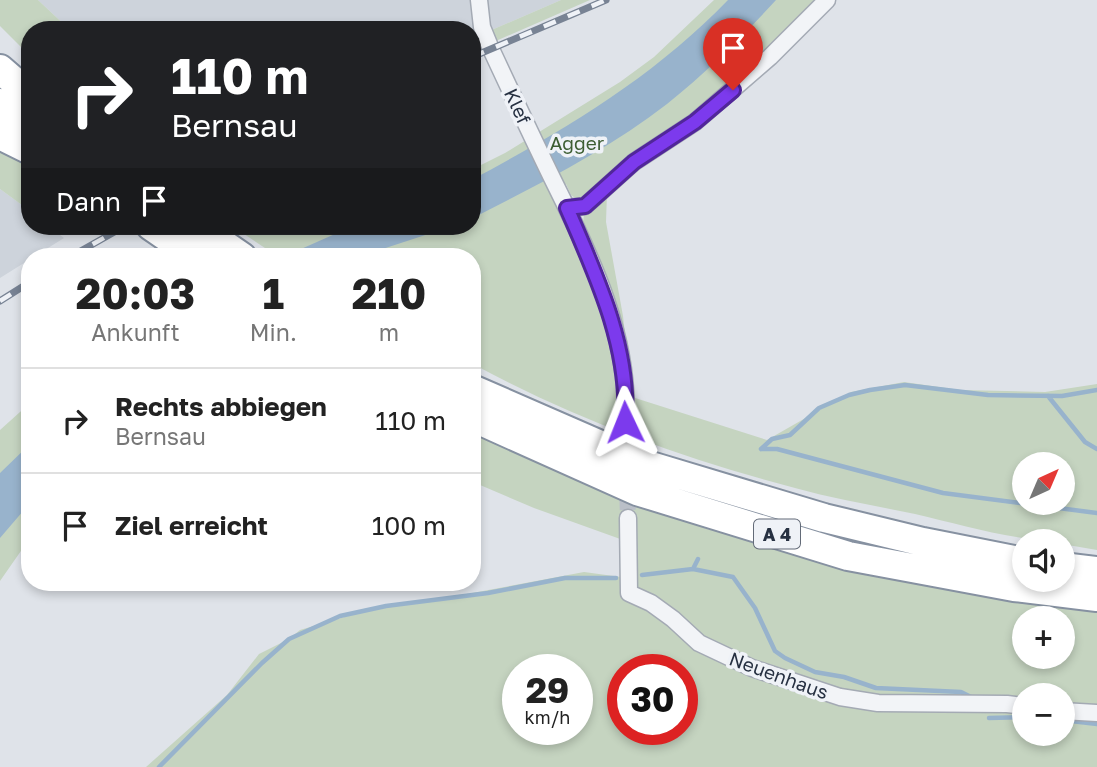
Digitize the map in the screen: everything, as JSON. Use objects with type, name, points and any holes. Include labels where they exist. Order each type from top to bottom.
[{"type":"highway","points":[[0,69],[21,87]]},
{"type":"highway","points":[[0,103],[21,121]]},
{"type":"highway","points":[[0,135],[21,146]]},
{"type":"highway","points":[[164,235],[183,248]]},
{"type":"highway","points":[[210,235],[229,248]]},
{"type":"highway","name":"A 4","points":[[481,394],[644,464],[824,518],[1012,560]]},
{"type":"highway","name":"A 4","points":[[481,421],[638,491],[848,555],[1014,587],[1097,597]]},
{"type":"highway","points":[[1075,568],[1097,571]]},
{"type":"street","name":"Klef","points":[[478,0],[482,27],[567,208]]},
{"type":"street","points":[[625,422],[621,366],[611,317],[596,273],[567,208],[585,206],[634,162],[695,122],[770,57],[827,0]]},
{"type":"street","name":"Neuenhaus","points":[[628,518],[628,593],[651,603],[673,618],[699,643],[752,668],[840,697],[878,703],[1012,705]]},
{"type":"street","points":[[1075,712],[1097,713]]},
{"type":"shaded area","points":[[38,0],[561,0],[481,35],[481,21],[60,21]]},
{"type":"shaded area","points":[[0,189],[21,204],[21,235],[60,235],[64,238],[48,248],[21,248],[21,265],[0,278]]},
{"type":"green space","points":[[0,0],[38,0],[60,21],[21,21],[21,47],[0,26]]},
{"type":"green space","points":[[561,0],[590,0],[481,48],[481,35]]},
{"type":"green space","name":"Agger","points":[[714,0],[818,0],[729,85],[586,199],[578,200],[571,195],[566,184],[550,194],[567,223],[602,302],[619,378],[615,390],[627,395],[583,225],[584,213],[607,193],[606,222],[623,316],[632,397],[767,440],[851,392],[904,382],[960,390],[1045,392],[1097,384],[1097,550],[1075,546],[1075,529],[1012,529],[1012,536],[840,499],[753,477],[630,436],[511,384],[481,368],[481,248],[265,248],[246,235],[481,235],[481,165],[620,82],[654,57]]},
{"type":"green space","points":[[0,146],[21,156],[21,204],[0,189]]},
{"type":"green space","points":[[21,411],[21,551],[0,581],[0,430]]},
{"type":"green space","points":[[481,438],[707,529],[973,593],[1057,606],[1012,606],[1012,669],[1075,669],[1075,608],[1097,611],[1097,767],[146,767],[227,695],[259,654],[289,639],[300,630],[382,606],[456,596],[584,572],[621,577],[622,595],[702,641],[633,590],[623,540],[481,485]]},
{"type":"water","points":[[728,0],[776,0],[710,67],[644,121],[573,166],[481,214],[481,175],[608,100],[700,28]]},
{"type":"water","points":[[333,235],[425,235],[386,248],[303,248]]},
{"type":"water","points":[[21,453],[21,514],[0,538],[0,473]]},
{"type":"waterway","points":[[761,449],[772,439],[790,435],[819,408],[849,395],[870,390],[905,385],[988,395],[1062,396],[1097,390]]},
{"type":"waterway","points":[[1048,396],[1085,442],[1097,449]]},
{"type":"waterway","points":[[762,449],[777,449],[943,493],[1097,513]]},
{"type":"waterway","points":[[642,575],[693,569],[698,559]]},
{"type":"waterway","points":[[693,569],[733,577],[755,608],[775,651],[815,672],[844,677],[876,688],[961,692],[971,697]]},
{"type":"waterway","points":[[159,767],[289,639],[340,616],[386,606],[488,593],[565,578],[616,578]]},
{"type":"waterway","points":[[989,718],[1012,717]]},
{"type":"waterway","points":[[1075,721],[1097,724]]},
{"type":"tunnel","points":[[625,422],[628,518]]},
{"type":"railway","points":[[481,53],[606,0]]},
{"type":"railway","points":[[86,248],[109,235]]},
{"type":"railway","points":[[0,301],[21,288]]},
{"type":"route","points":[[625,422],[621,366],[611,317],[596,273],[567,208],[585,206],[634,162],[695,122],[733,90]]}]
